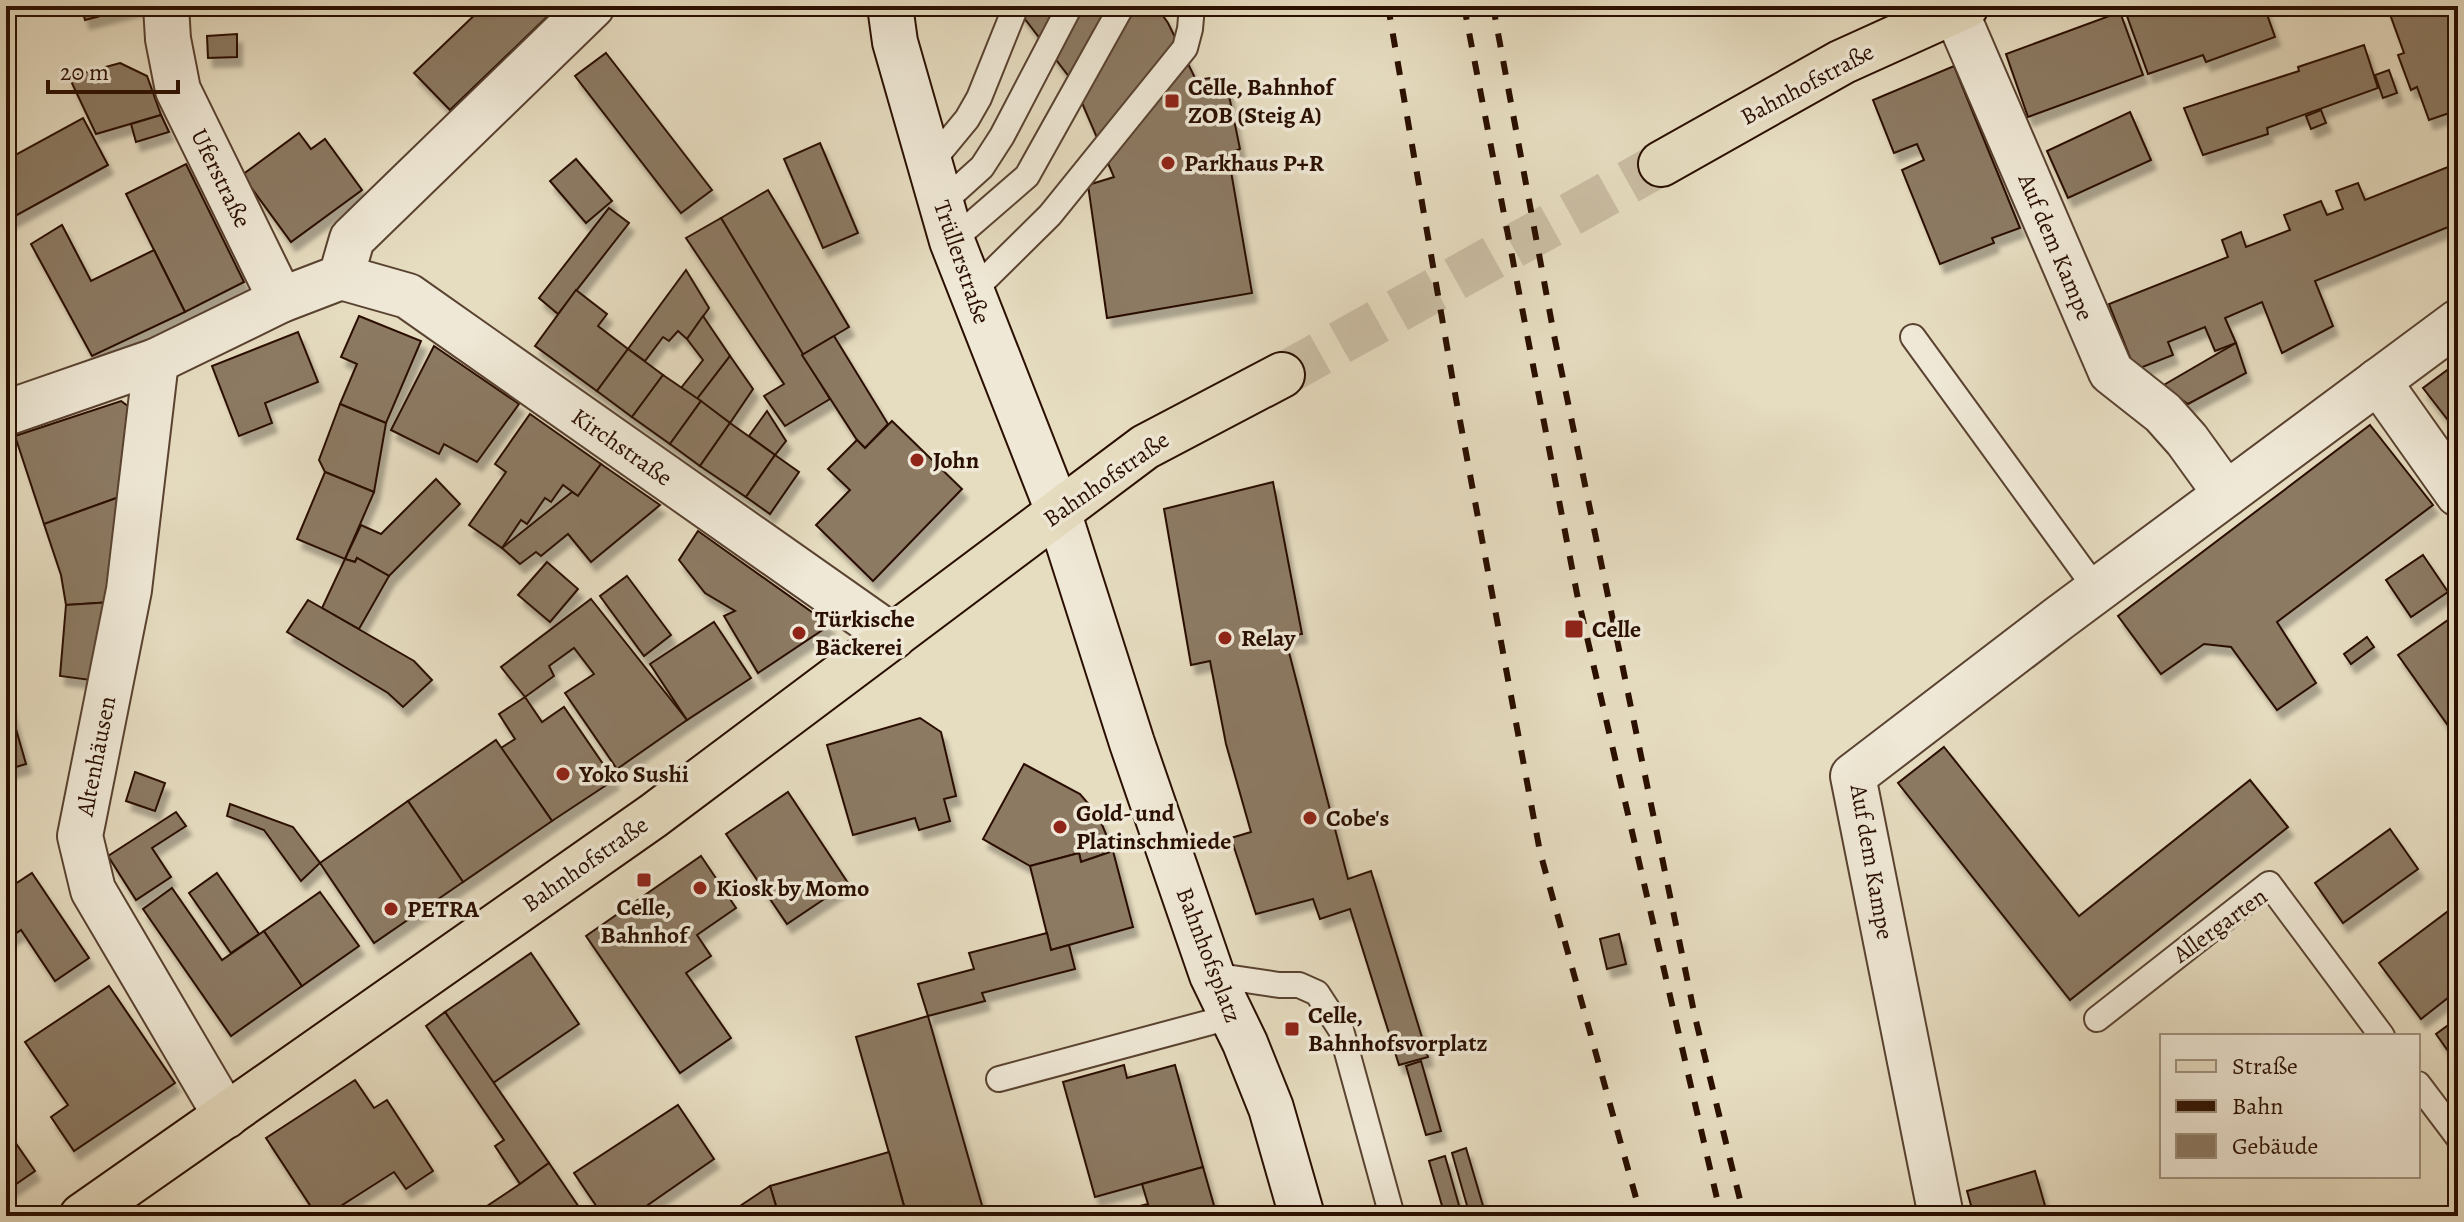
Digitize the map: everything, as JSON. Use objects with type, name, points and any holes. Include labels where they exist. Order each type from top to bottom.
[{"type":"main road","name":"Bahnhofstraße","points":[[1661,164],[1842,62],[1961,8]]},
{"type":"main road","name":"Bahnhofstraße","points":[[82,1216],[653,816],[1145,447],[1282,375]]},
{"type":"street","name":"Uferstraße","points":[[166,6],[168,39],[178,90],[281,300]]},
{"type":"street","points":[[6,413],[156,361],[281,300],[341,277],[352,239],[592,6]]},
{"type":"street","name":"Trüllerstraße","points":[[890,6],[895,42],[941,203],[971,293],[1058,511]]},
{"type":"street","name":"Auf dem Kampe","points":[[1961,8],[2111,372],[2163,413],[2226,494]]},
{"type":"street","name":"Kirchstraße","points":[[341,277],[408,296],[893,637]]},
{"type":"street","name":"Auf dem Kampe","points":[[1941,1216],[1853,776],[2458,322]]},
{"type":"street","name":"Altenhäusen","points":[[156,361],[129,590],[80,836],[93,890],[226,1116]]},
{"type":"street","points":[[2378,381],[2458,494]]},
{"type":"street","name":"Bahnhofsplatz","points":[[1058,511],[1132,743],[1212,975],[1245,1043],[1271,1108],[1302,1216]]},
{"type":"lane","points":[[941,203],[967,119],[979,98],[1016,6]]},
{"type":"lane","points":[[941,203],[982,167],[1002,136],[1070,6]]},
{"type":"lane","points":[[941,203],[996,205],[1027,176],[1122,6]]},
{"type":"lane","points":[[971,293],[1050,215],[1185,48],[1192,6]]},
{"type":"lane","points":[[1913,337],[2097,590]]},
{"type":"lane","name":"Allergarten","points":[[2097,1019],[2269,884],[2381,1034]]},
{"type":"lane","points":[[1212,975],[1299,985],[1317,993],[1341,1030],[1392,1216]]},
{"type":"lane","points":[[999,1079],[1230,1017]]},
{"type":"lane","points":[[2420,1087],[2458,1137]]},
{"type":"building","points":[[81,6],[139,6],[85,20]]},
{"type":"building","points":[[484,6],[546,6],[552,12],[450,110],[414,73]]},
{"type":"building","name":"Parkhaus P+R","points":[[1015,6],[1156,6],[1168,23],[1196,80],[1225,76],[1240,149],[1228,154],[1252,293],[1107,318],[1088,185],[1114,177],[1073,82]]},
{"type":"building","points":[[2154,6],[2264,6],[2275,37],[2206,62],[2203,55],[2148,74],[2127,16]]},
{"type":"building","points":[[2387,6],[2458,6],[2458,110],[2429,120],[2417,87],[2411,90],[2398,55],[2404,53]]},
{"type":"building","points":[[2120,12],[2143,75],[2028,117],[2006,54]]},
{"type":"building","points":[[237,34],[237,57],[208,58],[207,36]]},
{"type":"building","points":[[2364,45],[2378,88],[2267,128],[2268,134],[2203,155],[2184,108],[2299,71],[2298,67]]},
{"type":"building","points":[[606,53],[712,190],[681,213],[575,76]]},
{"type":"building","points":[[120,63],[147,76],[161,115],[96,134],[69,77]]},
{"type":"building","points":[[1954,66],[2020,228],[1992,238],[1994,243],[1940,264],[1902,170],[1924,160],[1917,144],[1894,153],[1873,100]]},
{"type":"building","points":[[2389,70],[2397,93],[2383,98],[2375,75]]},
{"type":"building","points":[[2321,110],[2326,123],[2311,129],[2306,116]]},
{"type":"building","points":[[2130,112],[2151,160],[2068,198],[2047,151]]},
{"type":"building","points":[[161,115],[169,132],[136,142],[131,124]]},
{"type":"building","points":[[83,118],[108,165],[6,221],[6,160]]},
{"type":"building","points":[[299,133],[311,149],[325,139],[362,190],[291,242],[242,175]]},
{"type":"building","points":[[820,143],[858,233],[823,248],[784,159]]},
{"type":"building","points":[[576,159],[612,201],[586,223],[550,181]]},
{"type":"building","points":[[2458,163],[2458,223],[2315,281],[2333,326],[2282,353],[2262,302],[2225,318],[2236,343],[2215,351],[2205,327],[2168,342],[2173,355],[2135,370],[2109,304],[2228,257],[2222,240],[2241,232],[2246,247],[2290,230],[2284,215],[2321,201],[2327,215],[2343,209],[2336,191],[2358,183],[2365,200]]},
{"type":"building","points":[[186,164],[244,282],[185,312],[126,194]]},
{"type":"building","points":[[768,190],[849,327],[802,355],[721,218]]},
{"type":"building","points":[[609,208],[629,223],[558,314],[539,298]]},
{"type":"building","points":[[721,218],[830,399],[785,426],[764,396],[784,384],[686,238]]},
{"type":"building","points":[[62,225],[91,281],[154,250],[185,312],[92,356],[31,244]]},
{"type":"building","points":[[686,270],[709,308],[687,339],[678,331],[669,341],[663,337],[645,361],[628,349]]},
{"type":"building","points":[[576,290],[607,314],[598,326],[628,349],[597,391],[535,346]]},
{"type":"building","points":[[359,316],[421,341],[386,423],[340,404],[357,364],[341,357]]},
{"type":"building","points":[[703,316],[730,356],[697,399],[681,388],[703,360],[687,339]]},
{"type":"building","points":[[298,332],[318,382],[265,403],[272,423],[239,436],[212,366]]},
{"type":"building","points":[[834,336],[888,424],[865,448],[802,355]]},
{"type":"building","points":[[2236,343],[2246,373],[2188,404],[2162,386]]},
{"type":"building","points":[[434,346],[519,404],[477,462],[444,444],[439,454],[391,430]]},
{"type":"building","points":[[628,349],[663,375],[632,417],[597,391]]},
{"type":"building","points":[[730,356],[753,389],[730,423],[697,399]]},
{"type":"building","points":[[2458,362],[2458,433],[2423,388]]},
{"type":"building","points":[[663,375],[701,401],[670,444],[632,417]]},
{"type":"building","points":[[121,401],[132,409],[122,496],[44,524],[15,436]]},
{"type":"building","points":[[701,401],[730,423],[700,466],[670,444]]},
{"type":"building","points":[[340,404],[386,423],[374,492],[325,472],[319,460]]},
{"type":"building","points":[[767,411],[786,441],[775,455],[749,436]]},
{"type":"building","points":[[530,414],[601,464],[578,496],[563,485],[551,502],[545,498],[527,524],[521,520],[502,548],[469,525],[506,472],[495,464]]},
{"type":"building","points":[[892,421],[962,489],[873,581],[816,525],[850,490],[828,469],[857,440],[865,448]]},
{"type":"building","points":[[730,423],[775,455],[746,497],[700,466]]},
{"type":"building","points":[[2370,425],[2433,505],[2277,622],[2316,683],[2277,710],[2231,647],[2204,644],[2161,674],[2118,616]]},
{"type":"building","points":[[775,455],[799,472],[770,514],[746,497]]},
{"type":"building","points":[[601,464],[660,505],[591,562],[568,534],[541,556],[536,552],[520,564],[502,548],[572,492],[578,496]]},
{"type":"building","points":[[325,472],[374,492],[345,559],[297,539]]},
{"type":"building","points":[[436,479],[460,504],[389,576],[357,558],[355,562],[345,559],[361,525],[381,534]]},
{"type":"building","points":[[1273,482],[1302,634],[1285,637],[1348,879],[1371,871],[1428,1057],[1399,1065],[1350,909],[1320,919],[1313,899],[1256,914],[1231,838],[1251,832],[1226,744],[1210,661],[1191,665],[1164,509]]},
{"type":"building","points":[[122,496],[112,602],[66,605],[61,575],[44,524]]},
{"type":"building","points":[[698,531],[830,625],[758,673],[724,616],[735,611],[705,593],[679,560]]},
{"type":"building","points":[[2423,555],[2448,592],[2411,617],[2386,580]]},
{"type":"building","points":[[357,558],[389,576],[359,629],[322,608],[345,559],[355,562]]},
{"type":"building","points":[[547,562],[578,589],[550,622],[518,595]]},
{"type":"building","points":[[627,576],[671,635],[644,656],[600,596]]},
{"type":"building","points":[[591,599],[687,720],[617,769],[565,693],[594,674],[574,648],[549,666],[554,676],[525,697],[501,667]]},
{"type":"building","points":[[308,600],[414,661],[432,680],[403,707],[388,693],[287,632]]},
{"type":"building","points":[[112,602],[98,681],[60,676],[66,605]]},
{"type":"building","points":[[2458,613],[2458,731],[2454,734],[2398,655]]},
{"type":"building","points":[[714,622],[751,678],[687,720],[650,664]]},
{"type":"building","points":[[2367,637],[2374,647],[2351,664],[2344,654]]},
{"type":"building","points":[[6,694],[26,764],[6,770]]},
{"type":"building","points":[[525,697],[542,722],[564,707],[614,780],[552,821],[501,748],[515,739],[499,714]]},
{"type":"building","points":[[920,718],[941,732],[956,796],[944,799],[950,821],[919,830],[915,818],[853,835],[827,745]]},
{"type":"building","points":[[496,740],[552,821],[463,882],[408,801]]},
{"type":"building","points":[[1944,747],[2079,916],[2250,780],[2288,827],[2070,1000],[1898,783]]},
{"type":"building","points":[[1024,764],[1080,794],[1098,815],[1113,851],[1081,862],[1079,853],[1030,866],[983,839]]},
{"type":"building","points":[[135,772],[165,783],[155,811],[126,801]]},
{"type":"building","points":[[788,792],[848,883],[787,924],[726,834]]},
{"type":"building","points":[[408,801],[463,882],[374,943],[320,863]]},
{"type":"building","points":[[230,804],[293,827],[320,863],[301,881],[264,830],[227,816]]},
{"type":"building","points":[[176,812],[186,826],[152,848],[171,877],[136,900],[108,856]]},
{"type":"building","points":[[2390,829],[2418,869],[2343,923],[2315,883]]},
{"type":"building","points":[[1113,851],[1133,927],[1051,950],[1030,866],[1079,853],[1081,862]]},
{"type":"building","points":[[701,856],[736,908],[697,935],[711,956],[686,973],[731,1038],[680,1073],[586,936]]},
{"type":"building","points":[[32,873],[89,958],[55,981],[21,930],[6,940],[6,890]]},
{"type":"building","points":[[217,873],[259,934],[231,953],[189,893]]},
{"type":"building","points":[[172,888],[222,960],[264,931],[302,986],[231,1036],[143,909]]},
{"type":"building","points":[[320,892],[359,946],[302,986],[264,931]]},
{"type":"building","points":[[2447,912],[2458,926],[2458,990],[2421,1019],[2379,963]]},
{"type":"building","points":[[1047,933],[1051,950],[1069,945],[1075,969],[982,993],[985,1001],[928,1016],[918,984],[974,969],[969,953]]},
{"type":"building","points":[[1619,934],[1626,964],[1607,969],[1600,939]]},
{"type":"building","points":[[531,953],[579,1024],[493,1083],[445,1012]]},
{"type":"building","points":[[109,986],[175,1083],[74,1151],[51,1117],[68,1105],[25,1042]]},
{"type":"building","points":[[445,1012],[549,1163],[520,1184],[495,1146],[504,1140],[426,1026]]},
{"type":"building","points":[[928,1016],[985,1216],[907,1216],[856,1037]]},
{"type":"building","points":[[2458,1018],[2458,1065],[2436,1034]]},
{"type":"building","points":[[1421,1061],[1441,1131],[1426,1135],[1406,1066]]},
{"type":"building","points":[[1124,1065],[1127,1078],[1175,1065],[1203,1167],[1095,1197],[1063,1082]]},
{"type":"building","points":[[355,1080],[374,1108],[387,1100],[433,1171],[406,1189],[394,1172],[325,1216],[317,1216],[266,1138]]},
{"type":"building","points":[[678,1105],[714,1159],[632,1216],[603,1216],[574,1173]]},
{"type":"building","points":[[6,1129],[35,1171],[6,1191]]},
{"type":"building","points":[[1466,1148],[1486,1216],[1470,1216],[1452,1153]]},
{"type":"building","points":[[889,1152],[905,1210],[886,1216],[779,1216],[770,1186]]},
{"type":"building","points":[[1445,1156],[1462,1216],[1445,1216],[1429,1161]]},
{"type":"building","points":[[549,1163],[585,1216],[472,1216],[520,1184]]},
{"type":"building","points":[[1203,1167],[1217,1216],[1121,1216],[1120,1211],[1148,1204],[1142,1184]]},
{"type":"building","points":[[2035,1171],[2048,1216],[1974,1216],[1967,1191]]},
{"type":"building","points":[[770,1186],[779,1216],[725,1216]]},
{"type":"tunnel","points":[[1282,375],[1661,164]]},
{"type":"railway","points":[[1388,6],[1456,399],[1540,852],[1641,1216]]},
{"type":"railway","points":[[1464,6],[1577,594],[1721,1216]]},
{"type":"railway","points":[[1493,6],[1554,335],[1695,1017],[1744,1216]]},
{"type":"place","name":"Celle, Bahnhof ZOB (Steig A)","points":[[1172,101]]},
{"type":"place","name":"Parkhaus P+R","points":[[1168,163]]},
{"type":"place","name":"John","points":[[917,460]]},
{"type":"place","name":"Celle","points":[[1574,629]]},
{"type":"place","name":"Türkische Bäckerei","points":[[799,633]]},
{"type":"place","name":"Relay","points":[[1225,638]]},
{"type":"place","name":"Yoko Sushi","points":[[563,774]]},
{"type":"place","name":"Cobe's","points":[[1310,818]]},
{"type":"place","name":"Gold- und Platinschmiede","points":[[1060,827]]},
{"type":"place","name":"Celle, Bahnhof","points":[[644,880]]},
{"type":"place","name":"Kiosk by Momo","points":[[700,888]]},
{"type":"place","name":"PETRA","points":[[391,909]]},
{"type":"place","name":"Celle, Bahnhofsvorplatz","points":[[1292,1029]]}]
